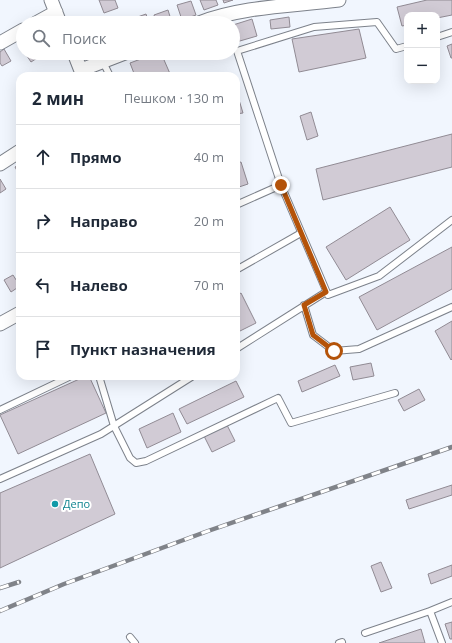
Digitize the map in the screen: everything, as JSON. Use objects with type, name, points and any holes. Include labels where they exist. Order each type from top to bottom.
[{"type":"street","points":[[51,0],[57,16]]},
{"type":"street","points":[[218,16],[247,5],[339,0]]},
{"type":"street","points":[[0,43],[16,34]]},
{"type":"street","points":[[77,60],[82,72]]},
{"type":"street","points":[[84,72],[108,60]]},
{"type":"street","points":[[0,164],[16,154]]},
{"type":"street","points":[[0,324],[16,315]]},
{"type":"lane","points":[[240,50],[314,27],[377,22],[396,49],[404,47]]},
{"type":"lane","points":[[440,36],[452,32]]},
{"type":"lane","points":[[240,60],[281,185],[328,295],[379,276],[452,220]]},
{"type":"lane","points":[[103,62],[108,72]]},
{"type":"lane","points":[[240,203],[281,185]]},
{"type":"lane","points":[[240,268],[302,233]]},
{"type":"lane","points":[[240,345],[326,292]]},
{"type":"lane","points":[[304,305],[313,335],[334,351],[359,348],[452,307]]},
{"type":"lane","points":[[0,410],[62,380]]},
{"type":"lane","points":[[100,380],[114,426],[130,458],[136,463],[146,461],[278,398],[291,423],[395,393]]},
{"type":"lane","points":[[0,479],[101,434],[187,380]]},
{"type":"lane","points":[[365,633],[452,602]]},
{"type":"lane","points":[[430,611],[442,643]]},
{"type":"lane","points":[[130,637],[135,643]]},
{"type":"building","points":[[99,0],[115,0],[118,8],[104,13]]},
{"type":"building","points":[[200,0],[216,0],[218,5],[204,10]]},
{"type":"building","points":[[223,0],[233,0],[224,3]]},
{"type":"building","points":[[427,0],[452,0],[452,15],[440,17],[440,12],[404,12],[404,26],[402,26],[397,7]]},
{"type":"building","points":[[191,1],[196,15],[181,16],[177,5]]},
{"type":"building","points":[[168,10],[170,16],[154,16]]},
{"type":"building","points":[[289,17],[290,27],[271,29],[270,20]]},
{"type":"building","points":[[252,19],[257,36],[240,41],[240,23]]},
{"type":"building","points":[[359,29],[366,58],[299,72],[292,39]]},
{"type":"building","points":[[452,44],[452,58],[451,58],[447,46]]},
{"type":"building","points":[[4,49],[11,61],[2,66],[0,63],[0,52]]},
{"type":"building","points":[[138,60],[164,60],[169,72],[133,72],[130,63]]},
{"type":"building","points":[[240,103],[243,113],[240,113]]},
{"type":"building","points":[[311,112],[318,136],[307,140],[300,116]]},
{"type":"building","points":[[452,134],[452,167],[323,200],[316,169]]},
{"type":"building","points":[[240,162],[248,184],[240,187]]},
{"type":"building","points":[[0,179],[6,189],[0,193]]},
{"type":"building","points":[[390,207],[410,240],[346,280],[326,247]]},
{"type":"building","points":[[452,247],[452,289],[377,330],[359,297]]},
{"type":"building","points":[[13,275],[16,280],[16,289],[11,292],[4,280]]},
{"type":"building","points":[[240,294],[256,323],[240,331]]},
{"type":"building","points":[[452,321],[452,359],[451,360],[435,331]]},
{"type":"building","points":[[371,363],[374,376],[353,380],[350,367]]},
{"type":"building","points":[[335,365],[340,376],[302,392],[298,381]]},
{"type":"building","points":[[77,380],[91,380],[106,413],[18,454],[0,415]]},
{"type":"building","points":[[236,381],[244,397],[187,424],[179,409]]},
{"type":"building","points":[[419,389],[425,400],[404,411],[398,400]]},
{"type":"building","points":[[173,413],[181,432],[147,448],[139,429]]},
{"type":"building","points":[[227,425],[235,441],[212,452],[204,436]]},
{"type":"building","name":"Депо","points":[[90,454],[115,514],[0,568],[0,493]]},
{"type":"building","points":[[452,485],[452,495],[409,509],[406,500]]},
{"type":"building","points":[[381,562],[392,588],[381,592],[371,566]]},
{"type":"building","points":[[452,565],[452,576],[431,584],[428,574]]},
{"type":"building","points":[[452,622],[452,639],[450,639],[445,624]]},
{"type":"building","points":[[421,629],[425,643],[379,643]]},
{"type":"railway","points":[[0,611],[64,584],[208,531],[452,447]]},
{"type":"railway","points":[[0,588],[19,582]]},
{"type":"place","name":"Депо","points":[[55,504]]},
{"type":"route","points":[[281,185],[326,292],[304,305],[313,335],[334,351]]}]
